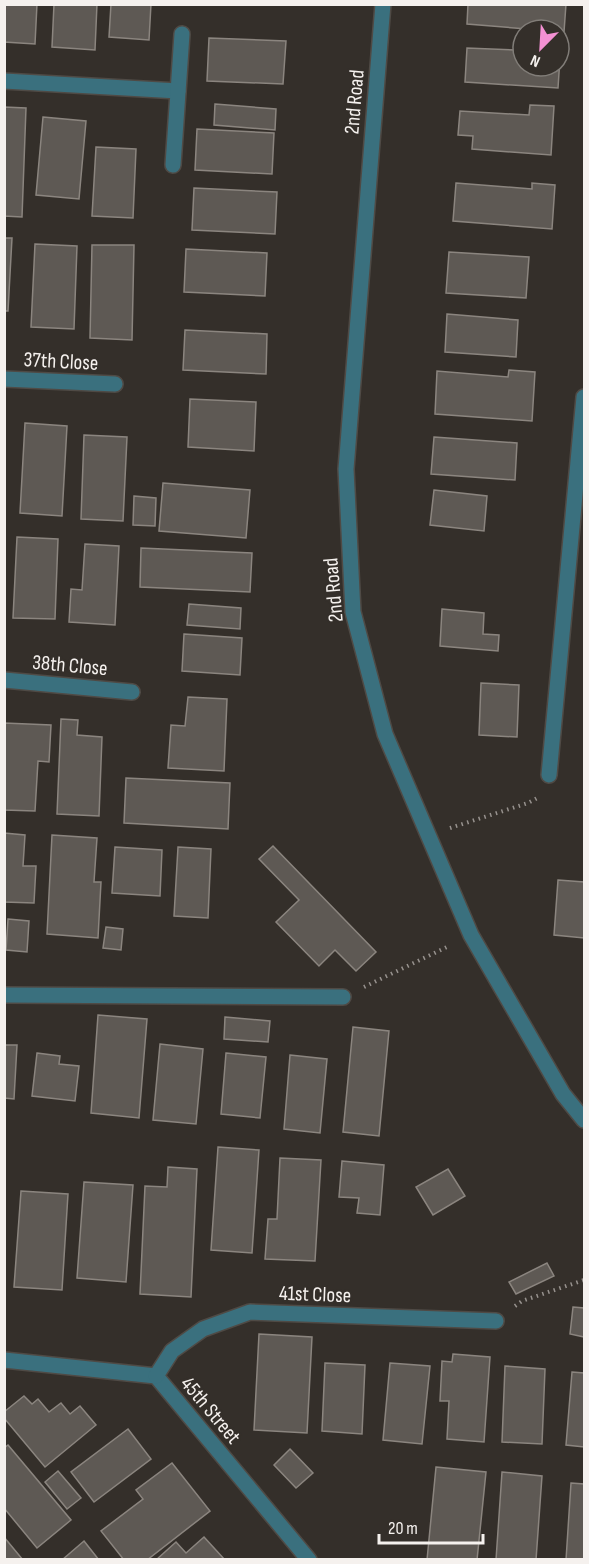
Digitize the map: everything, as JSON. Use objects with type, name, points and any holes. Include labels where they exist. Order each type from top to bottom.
[{"type":"street","name":"2nd Road","points":[[383,4],[346,469],[353,612],[385,734],[471,935],[563,1094],[585,1120]]},
{"type":"street","points":[[173,165],[182,34]]},
{"type":"street","points":[[4,81],[178,91]]},
{"type":"street","name":"37th Close","points":[[4,379],[115,384]]},
{"type":"street","points":[[549,775],[585,397]]},
{"type":"street","name":"38th Close","points":[[4,680],[132,692]]},
{"type":"street","points":[[4,995],[343,997]]},
{"type":"street","name":"41st Close","points":[[156,1376],[172,1351],[202,1329],[250,1312],[496,1321]]},
{"type":"street","name":"45th Street","points":[[4,1360],[156,1376],[309,1560]]},
{"type":"path","points":[[427,835],[528,803],[544,791],[549,775]]},
{"type":"path","points":[[343,997],[471,935]]},
{"type":"path","points":[[496,1321],[522,1301],[585,1280]]},
{"type":"building","points":[[4,4],[37,4],[35,44],[4,42]]},
{"type":"building","points":[[54,4],[97,4],[95,50],[52,47]]},
{"type":"building","points":[[111,4],[151,4],[149,40],[109,37]]},
{"type":"building","points":[[468,4],[566,4],[565,18],[511,18],[511,28],[467,24]]},
{"type":"building","points":[[209,38],[286,41],[283,84],[207,81]]},
{"type":"building","points":[[467,48],[511,50],[511,78],[559,78],[558,88],[465,82]]},
{"type":"building","points":[[215,104],[276,109],[275,130],[214,125]]},
{"type":"building","points":[[530,105],[554,106],[551,155],[472,149],[473,136],[458,135],[460,111],[529,115]]},
{"type":"building","points":[[4,107],[26,108],[22,217],[4,216]]},
{"type":"building","points":[[43,117],[86,121],[79,199],[36,195]]},
{"type":"building","points":[[197,129],[274,133],[272,174],[195,170]]},
{"type":"building","points":[[96,147],[136,149],[133,218],[92,216]]},
{"type":"building","points":[[456,183],[532,189],[532,183],[555,185],[552,229],[453,221]]},
{"type":"building","points":[[194,188],[277,192],[275,234],[192,230]]},
{"type":"building","points":[[4,238],[12,238],[8,311],[4,311]]},
{"type":"building","points":[[35,244],[77,246],[74,329],[31,327]]},
{"type":"building","points":[[92,245],[134,245],[132,340],[90,338]]},
{"type":"building","points":[[186,249],[267,253],[265,296],[184,292]]},
{"type":"building","points":[[449,252],[529,257],[526,298],[446,293]]},
{"type":"building","points":[[447,314],[518,320],[516,357],[445,352]]},
{"type":"building","points":[[185,330],[267,334],[266,374],[183,370]]},
{"type":"building","points":[[509,370],[535,372],[532,421],[435,414],[437,371],[508,377]]},
{"type":"building","points":[[190,399],[256,402],[254,451],[188,447]]},
{"type":"building","points":[[25,423],[67,426],[62,516],[20,513]]},
{"type":"building","points":[[84,435],[127,437],[123,521],[81,519]]},
{"type":"building","points":[[434,437],[517,443],[515,480],[431,474]]},
{"type":"building","points":[[163,483],[250,490],[246,538],[159,531]]},
{"type":"building","points":[[434,490],[487,496],[484,531],[430,525]]},
{"type":"building","points":[[134,496],[156,498],[155,526],[133,525]]},
{"type":"building","points":[[17,537],[58,539],[55,619],[13,618]]},
{"type":"building","points":[[85,544],[119,546],[115,625],[69,622],[71,589],[82,590]]},
{"type":"building","points":[[141,548],[252,553],[250,592],[140,587]]},
{"type":"building","points":[[189,604],[241,608],[240,629],[187,625]]},
{"type":"building","points":[[442,609],[484,613],[483,634],[499,635],[498,651],[440,646]]},
{"type":"building","points":[[184,634],[242,638],[240,675],[182,671]]},
{"type":"building","points":[[481,683],[519,685],[517,737],[479,735]]},
{"type":"building","points":[[188,697],[227,699],[224,771],[168,768],[171,725],[185,726]]},
{"type":"building","points":[[61,719],[78,720],[77,735],[102,737],[99,816],[57,814]]},
{"type":"building","points":[[4,723],[51,725],[49,762],[38,761],[35,811],[4,810]]},
{"type":"building","points":[[126,778],[230,783],[228,829],[124,823]]},
{"type":"building","points":[[4,833],[25,835],[23,866],[36,866],[34,903],[4,902]]},
{"type":"building","points":[[52,835],[97,838],[94,882],[101,882],[98,938],[47,934]]},
{"type":"building","points":[[273,846],[376,952],[356,971],[335,950],[319,966],[276,922],[299,900],[259,859]]},
{"type":"building","points":[[115,847],[162,850],[160,896],[112,893]]},
{"type":"building","points":[[178,847],[211,849],[208,918],[174,916]]},
{"type":"building","points":[[558,880],[584,882],[584,938],[554,935]]},
{"type":"building","points":[[8,919],[29,921],[27,952],[6,950]]},
{"type":"building","points":[[106,927],[123,929],[121,950],[103,948]]},
{"type":"building","points":[[98,1015],[147,1019],[139,1118],[91,1113]]},
{"type":"building","points":[[225,1017],[270,1021],[268,1042],[224,1039]]},
{"type":"building","points":[[353,1027],[389,1031],[379,1136],[343,1132]]},
{"type":"building","points":[[160,1044],[203,1049],[196,1124],[153,1120]]},
{"type":"building","points":[[4,1045],[17,1045],[14,1099],[4,1098]]},
{"type":"building","points":[[37,1053],[60,1056],[59,1064],[79,1066],[75,1101],[32,1096]]},
{"type":"building","points":[[226,1053],[266,1057],[260,1118],[221,1114]]},
{"type":"building","points":[[290,1055],[327,1059],[320,1133],[284,1129]]},
{"type":"building","points":[[218,1147],[259,1150],[252,1253],[211,1250]]},
{"type":"building","points":[[280,1158],[321,1160],[315,1261],[265,1259],[268,1219],[277,1219]]},
{"type":"building","points":[[342,1161],[384,1165],[380,1215],[357,1213],[359,1198],[339,1197]]},
{"type":"building","points":[[168,1167],[197,1169],[191,1297],[140,1294],[145,1186],[167,1187]]},
{"type":"building","points":[[448,1169],[465,1196],[433,1215],[416,1187]]},
{"type":"building","points":[[84,1182],[133,1185],[126,1282],[77,1278]]},
{"type":"building","points":[[21,1191],[68,1194],[62,1290],[14,1287]]},
{"type":"building","points":[[547,1263],[554,1276],[516,1294],[509,1282]]},
{"type":"building","points":[[573,1307],[584,1308],[584,1337],[570,1334]]},
{"type":"building","points":[[259,1334],[312,1337],[307,1433],[254,1430]]},
{"type":"building","points":[[453,1354],[490,1357],[484,1442],[447,1439],[449,1401],[440,1401],[442,1361],[452,1362]]},
{"type":"building","points":[[325,1363],[365,1365],[362,1434],[322,1431]]},
{"type":"building","points":[[390,1363],[430,1366],[422,1444],[383,1440]]},
{"type":"building","points":[[505,1366],[545,1369],[542,1444],[502,1442]]},
{"type":"building","points":[[572,1372],[584,1373],[584,1447],[566,1445]]},
{"type":"building","points":[[24,1396],[32,1404],[38,1399],[49,1412],[61,1403],[70,1414],[80,1406],[96,1425],[45,1467],[4,1418],[4,1412]]},
{"type":"building","points":[[128,1429],[151,1459],[94,1502],[71,1472]]},
{"type":"building","points":[[8,1445],[71,1520],[37,1548],[4,1508],[4,1448]]},
{"type":"building","points":[[290,1449],[313,1473],[296,1488],[274,1465]]},
{"type":"building","points":[[172,1463],[210,1511],[147,1560],[124,1560],[101,1531],[143,1499],[136,1490]]},
{"type":"building","points":[[436,1467],[486,1472],[477,1560],[427,1560]]},
{"type":"building","points":[[58,1471],[81,1498],[67,1509],[45,1482]]},
{"type":"building","points":[[502,1472],[542,1476],[536,1560],[496,1560]]},
{"type":"building","points":[[571,1483],[584,1484],[584,1560],[566,1560]]},
{"type":"building","points":[[4,1537],[23,1560],[4,1560]]},
{"type":"building","points":[[204,1537],[225,1560],[156,1560],[176,1542],[186,1553]]},
{"type":"building","points":[[84,1541],[99,1560],[62,1560]]}]
